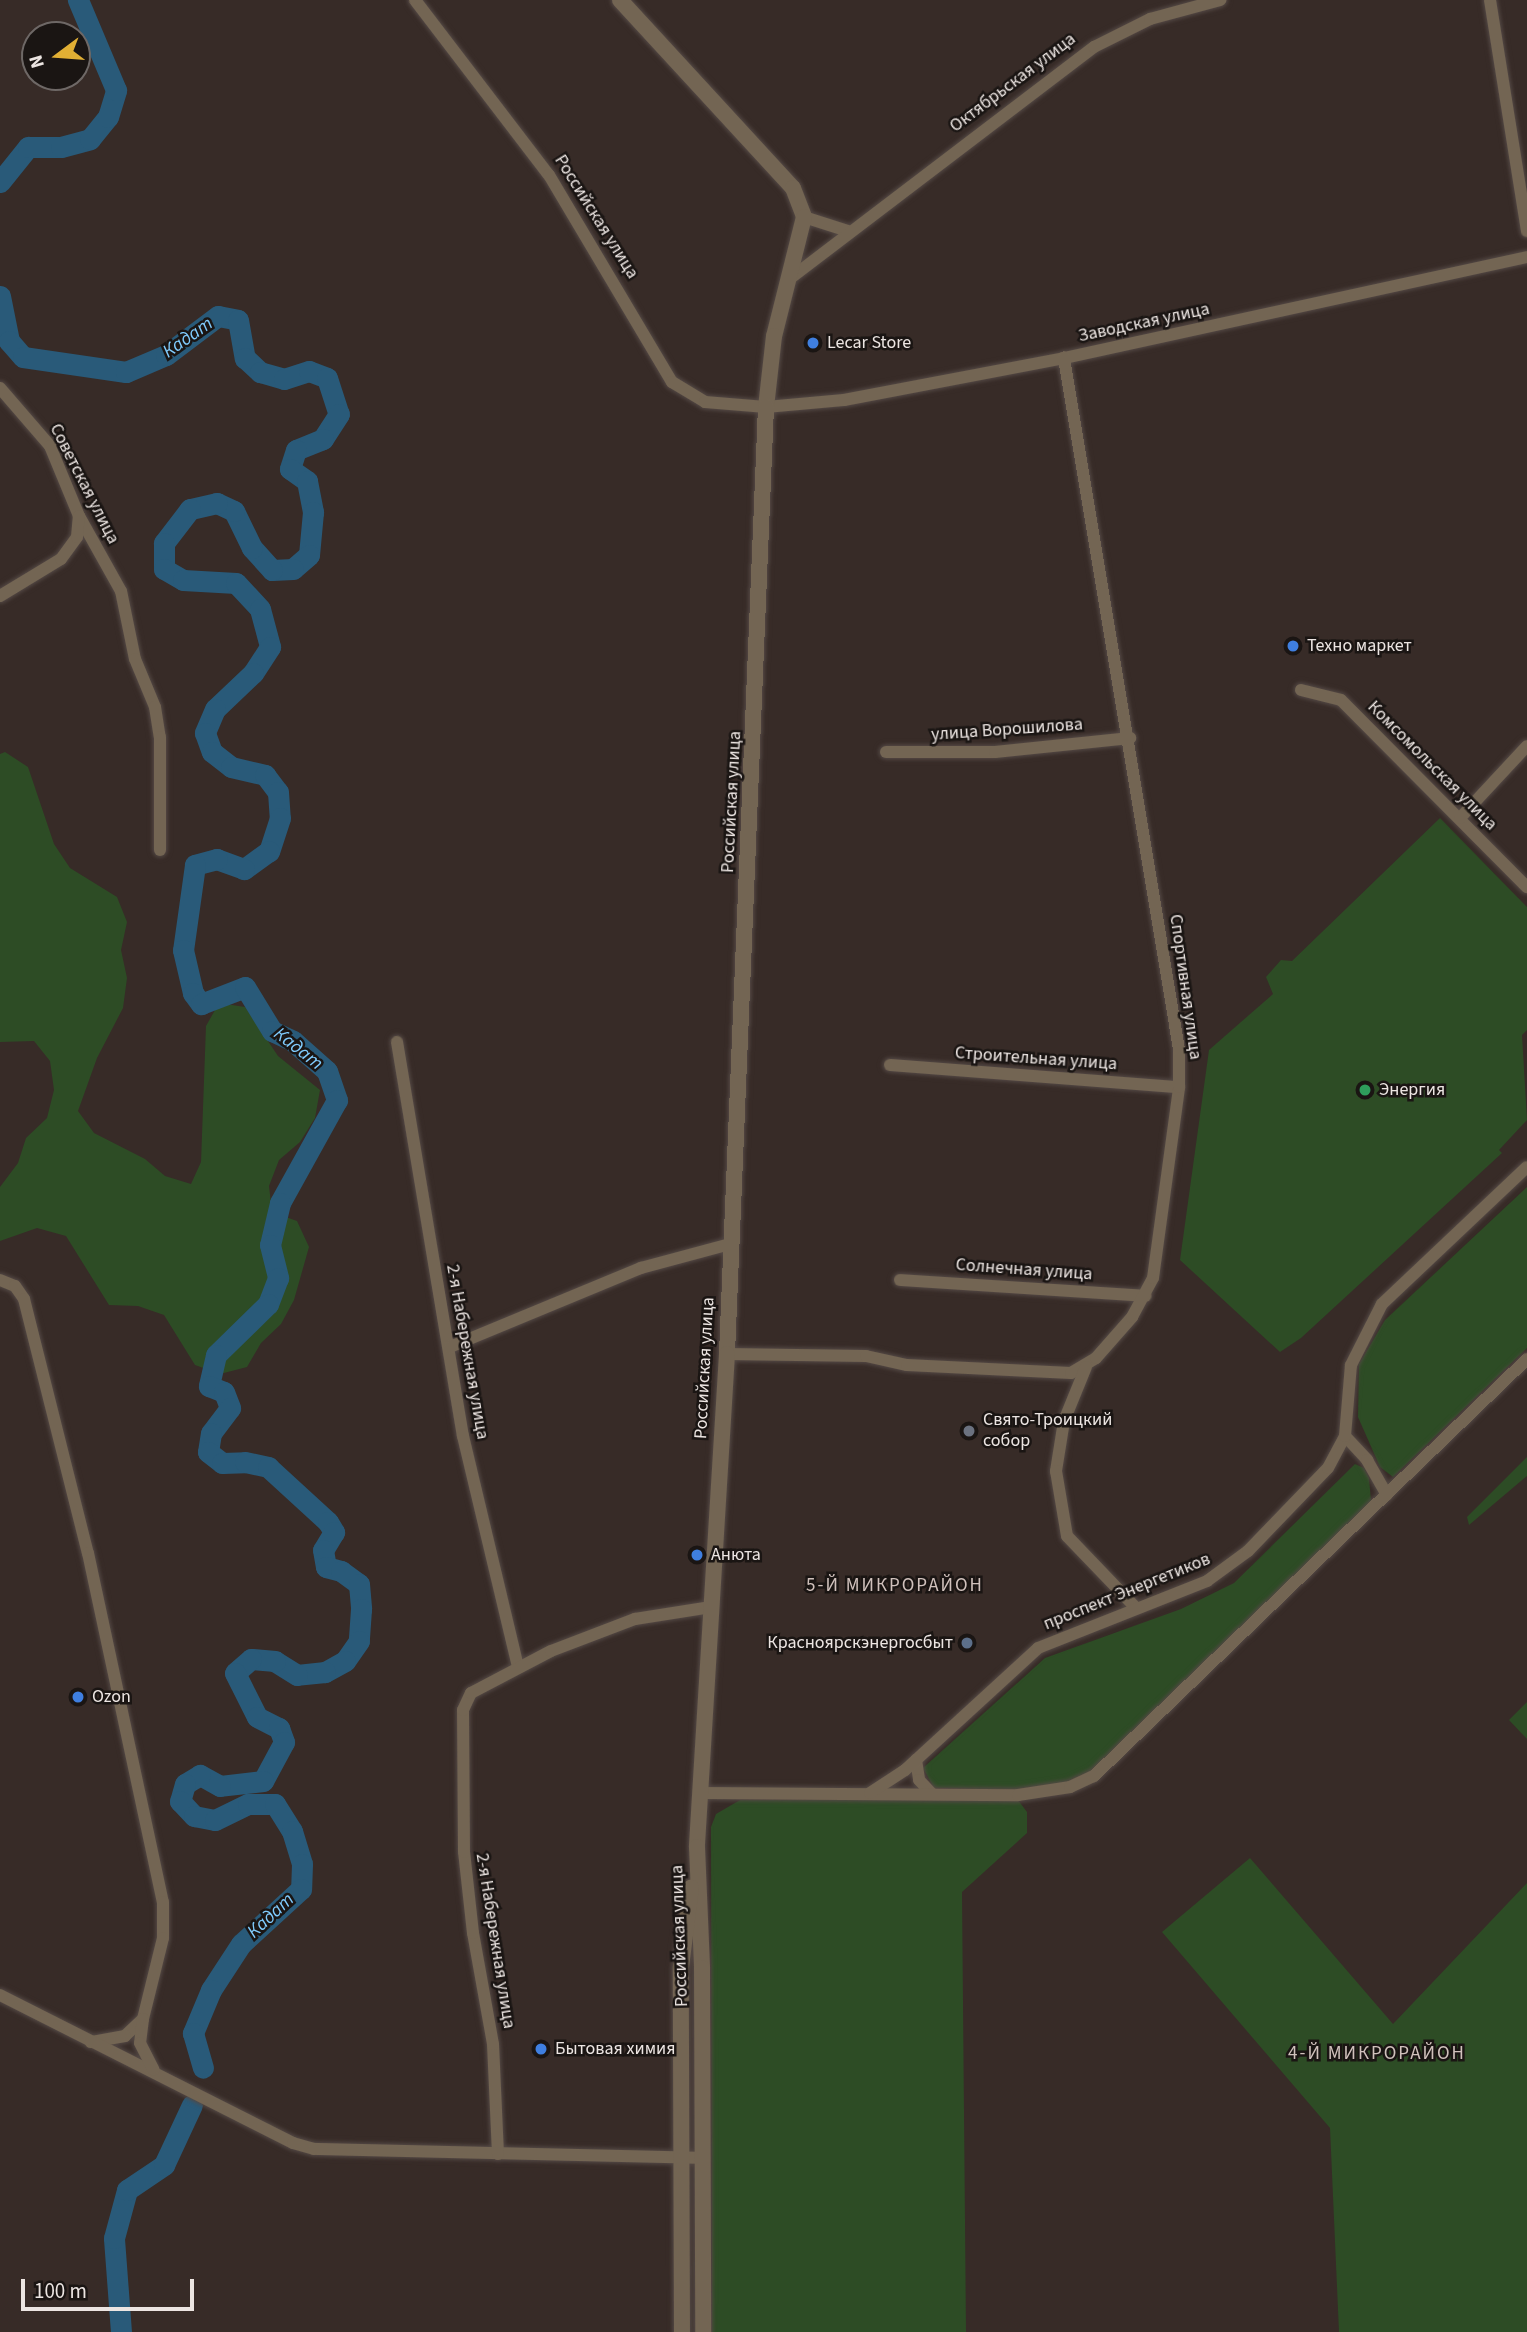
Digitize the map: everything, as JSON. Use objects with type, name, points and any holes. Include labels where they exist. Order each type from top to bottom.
[{"type":"street","name":"Российская улица","points":[[415,0],[549,175],[672,382],[705,402],[766,407]]},
{"type":"street","points":[[621,0],[793,188],[804,216],[848,231]]},
{"type":"street","name":"Октябрьская улица","points":[[792,277],[848,231],[1094,47],[1150,19],[1188,4],[1220,0]]},
{"type":"street","points":[[1490,0],[1527,231]]},
{"type":"street","name":"Российская улица","points":[[703,2332],[696,1847],[726,1354],[766,407],[775,336],[792,277],[804,216]]},
{"type":"street","name":"Заводская улица","points":[[766,407],[844,400],[1064,358],[1527,257]]},
{"type":"street","name":"Спортивная улица","points":[[1064,358],[1130,738],[1179,1049],[1180,1087],[1157,1262],[1145,1296],[1086,1367],[1064,1421],[1056,1471],[1067,1536],[1136,1608]]},
{"type":"street","name":"Советская улица","points":[[0,388],[50,446],[79,516],[121,591],[135,659],[155,708],[160,737],[160,850]]},
{"type":"street","points":[[0,596],[61,559],[77,537],[79,516]]},
{"type":"street","name":"Комсомольская улица","points":[[1301,690],[1341,700],[1527,887]]},
{"type":"street","name":"улица Ворошилова","points":[[886,752],[995,752],[1130,738]]},
{"type":"street","points":[[1460,818],[1527,746]]},
{"type":"street","name":"2-я Набережная улица","points":[[397,1042],[481,1522],[518,1666],[471,1693],[460,1733],[464,1852],[473,1933],[494,2043],[498,2154]]},
{"type":"street","name":"Строительная улица","points":[[890,1066],[1180,1087]]},
{"type":"street","name":"проспект Энергетиков","points":[[870,1793],[916,1760],[1038,1648],[1224,1572],[1306,1494],[1328,1468],[1345,1436],[1351,1364],[1382,1304],[1527,1167]]},
{"type":"street","points":[[450,1347],[641,1268],[730,1244]]},
{"type":"street","points":[[0,1280],[15,1286],[24,1299],[88,1553],[155,1857],[163,1938],[143,2019],[140,2043],[156,2073]]},
{"type":"street","name":"Солнечная улица","points":[[900,1280],[1145,1296]]},
{"type":"street","points":[[726,1354],[866,1356],[907,1365],[1059,1375],[1086,1367]]},
{"type":"street","points":[[701,1793],[1048,1792],[1094,1776],[1527,1359]]},
{"type":"street","points":[[1345,1436],[1367,1460],[1387,1495]]},
{"type":"street","points":[[518,1666],[635,1619],[711,1607]]},
{"type":"street","points":[[916,1760],[919,1780],[932,1794]]},
{"type":"street","points":[[682,2332],[681,1967],[696,1847]]},
{"type":"street","points":[[0,1995],[293,2143],[314,2149],[702,2158]]},
{"type":"street","points":[[91,2042],[125,2036],[143,2019]]},
{"type":"green space","points":[[5,752],[28,767],[54,844],[70,868],[117,897],[127,922],[121,950],[127,978],[123,1008],[97,1058],[78,1111],[94,1133],[145,1159],[165,1176],[191,1184],[201,1162],[206,1026],[219,1003],[245,1007],[278,1056],[320,1090],[315,1118],[300,1142],[279,1160],[269,1186],[272,1212],[297,1221],[309,1247],[294,1300],[281,1324],[261,1343],[247,1367],[220,1374],[195,1365],[164,1315],[138,1306],[109,1305],[66,1236],[37,1228],[0,1241],[0,1187],[18,1163],[26,1138],[47,1118],[54,1090],[50,1061],[34,1041],[0,1042],[0,754]]},
{"type":"green space","name":"Энергия","points":[[1440,818],[1527,907],[1527,1030],[1522,1035],[1527,1120],[1499,1150],[1502,1153],[1301,1338],[1280,1352],[1180,1260],[1209,1050],[1273,994],[1266,977],[1281,960],[1292,961]]},
{"type":"green space","points":[[1527,1187],[1527,1348],[1393,1477],[1380,1467],[1358,1417],[1359,1364],[1385,1320]]},
{"type":"green space","points":[[1527,1457],[1527,1476],[1469,1525],[1467,1517]]},
{"type":"green space","points":[[1355,1464],[1364,1468],[1369,1478],[1371,1501],[1091,1772],[1062,1784],[1020,1790],[934,1788],[923,1768],[1045,1658],[1181,1609],[1234,1583]]},
{"type":"green space","points":[[1527,1702],[1527,1739],[1509,1720]]},
{"type":"green space","points":[[740,1800],[1018,1800],[1027,1812],[1027,1833],[962,1892],[966,2332],[712,2332],[711,1827],[716,1814]]},
{"type":"green space","points":[[1250,1858],[1393,2024],[1527,1883],[1527,2332],[1339,2332],[1330,2128],[1162,1932]]},
{"type":"waterway","name":"Кадат","points":[[0,182],[28,147],[61,147],[90,139],[108,117],[116,90],[78,0]]},
{"type":"waterway","name":"Кадат","points":[[0,296],[9,341],[23,357],[126,372],[166,355],[218,316],[238,320],[245,358],[260,372],[284,379],[309,371],[327,378],[339,414],[323,439],[296,450],[290,469],[307,481],[313,512],[309,555],[293,569],[272,570],[252,548],[234,511],[217,503],[190,509],[164,543],[164,569],[183,580],[236,583],[260,609],[270,647],[253,673],[215,709],[205,733],[212,752],[231,767],[265,775],[278,792],[280,818],[269,851],[244,869],[217,859],[195,865],[183,950],[193,993],[201,1004],[245,987],[272,1031],[293,1041],[327,1071],[337,1100],[280,1203],[270,1245],[278,1278],[268,1304],[216,1355],[209,1386],[224,1392],[230,1408],[211,1433],[208,1452],[222,1463],[245,1462],[268,1467],[328,1522],[334,1532],[323,1550],[326,1567],[341,1571],[359,1584],[361,1609],[359,1641],[345,1661],[325,1672],[297,1675],[275,1661],[251,1659],[235,1673],[257,1717],[279,1728],[284,1742],[263,1781],[220,1786],[200,1775],[185,1784],[180,1801],[194,1816],[215,1820],[248,1804],[275,1804],[292,1831],[302,1864],[301,1889],[241,1944],[211,1990],[193,2033],[203,2068]]},
{"type":"waterway","name":"Кадат","points":[[121,2332],[114,2238],[127,2190],[164,2165],[192,2105]]},
{"type":"place","name":"Lecar Store","points":[[813,343]]},
{"type":"place","name":"Техно маркет","points":[[1293,646]]},
{"type":"place","name":"Энергия","points":[[1365,1090]]},
{"type":"place","name":"Свято-Троицкий собор","points":[[969,1431]]},
{"type":"place","name":"Анюта","points":[[697,1555]]},
{"type":"place","name":"Красноярскэнергосбыт","points":[[967,1643]]},
{"type":"place","name":"Ozon","points":[[78,1697]]},
{"type":"place","name":"Бытовая химия","points":[[541,2049]]},
{"type":"district","name":"5-Й МИКРОРАЙОН","points":[[895,1586]]},
{"type":"district","name":"4-Й МИКРОРАЙОН","points":[[1377,2054]]}]
